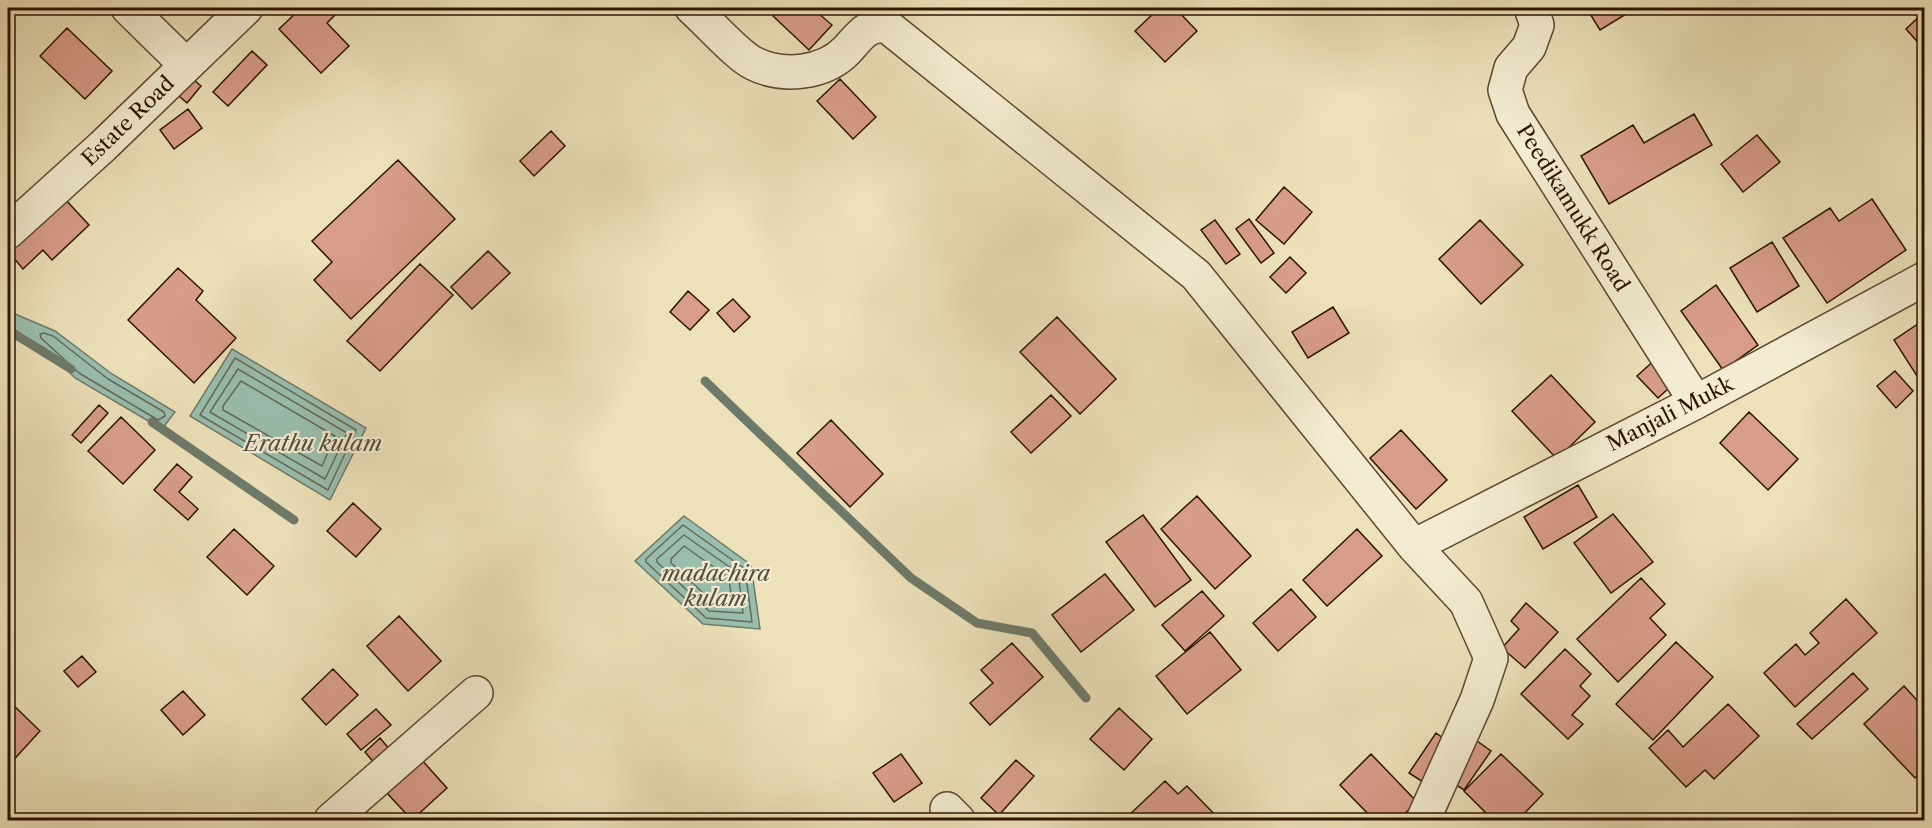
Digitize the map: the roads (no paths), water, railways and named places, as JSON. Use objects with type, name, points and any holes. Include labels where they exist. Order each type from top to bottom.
[{"type":"street","points":[[128,8],[186,65]]},
{"type":"street","name":"Estate Road","points":[[8,232],[103,146],[246,8]]},
{"type":"street","points":[[692,8],[752,63],[798,73],[826,66],[844,52],[864,30],[876,25],[887,26],[1196,275],[1414,546],[1466,603],[1491,658],[1477,700],[1423,820]]},
{"type":"street","name":"Peedikamukk Road","points":[[1531,8],[1537,25],[1529,47],[1511,69],[1505,90],[1513,114],[1696,402]]},
{"type":"street","name":"Manjali Mukk","points":[[1414,546],[1696,402],[1924,279]]},
{"type":"street","points":[[331,820],[476,693]]},
{"type":"water","points":[[8,311],[55,331],[112,374],[175,412],[162,429],[75,378],[45,348],[8,328]]},
{"type":"water","name":"Erathu kulam","points":[[232,349],[366,428],[330,500],[190,416]]},
{"type":"water","name":"madachira kulam","points":[[684,516],[751,565],[760,629],[703,624],[635,561]]},
{"type":"waterway","points":[[8,330],[71,369]]},
{"type":"waterway","points":[[705,381],[911,578],[977,623],[1032,633],[1086,698]]},
{"type":"waterway","points":[[152,422],[294,520]]}]
